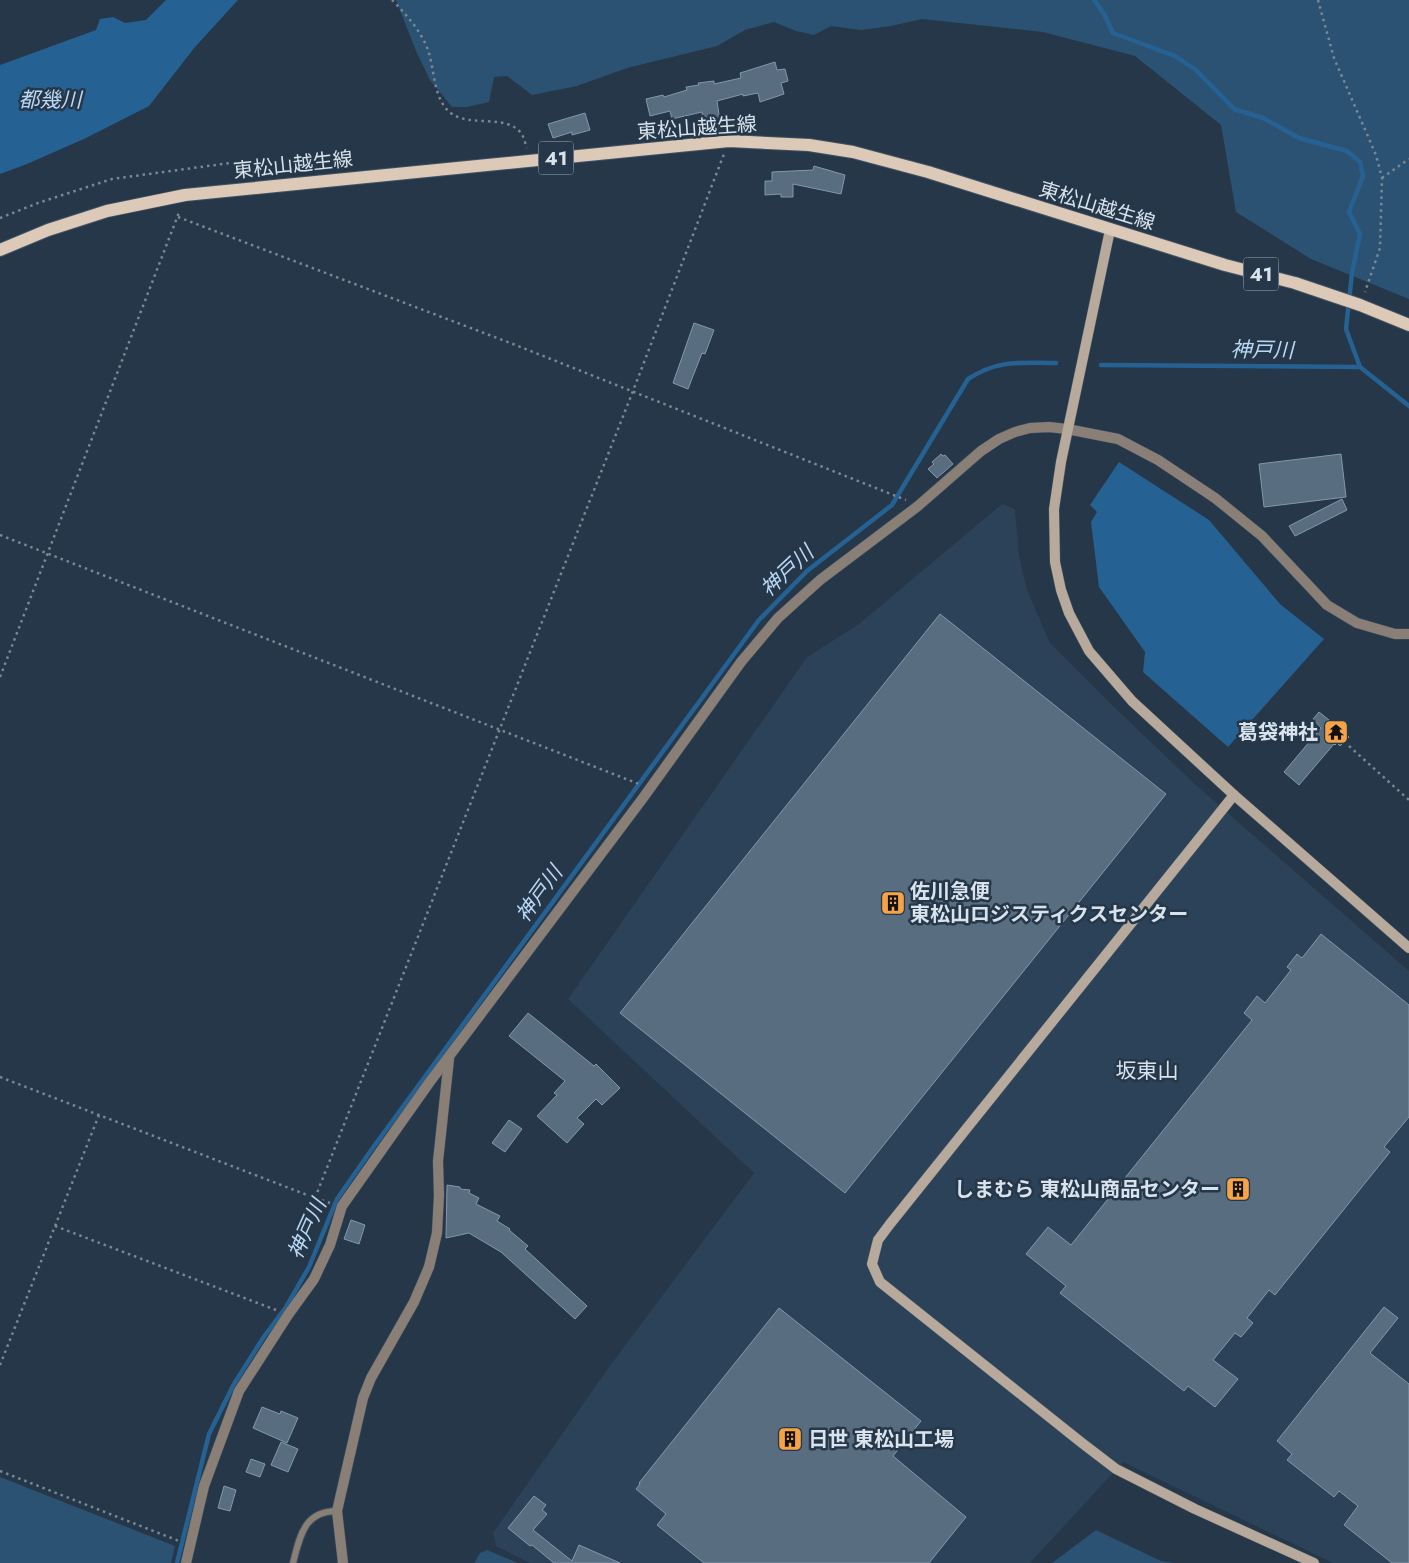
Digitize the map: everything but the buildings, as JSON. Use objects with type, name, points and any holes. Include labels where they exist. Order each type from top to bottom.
[{"type":"main road","name":"東松山越生線","points":[[0,250],[48,230],[107,211],[185,195],[729,141],[809,145],[853,152],[928,172],[1225,265],[1295,283],[1360,305],[1409,325]]},
{"type":"street","points":[[1110,230],[1060,462],[1054,509],[1055,562],[1068,613],[1089,651],[1132,701],[1234,795],[1407,943]]},
{"type":"street","points":[[186,1563],[204,1486],[239,1391],[288,1314],[314,1279],[330,1245],[342,1206],[741,662],[778,618],[820,580],[918,506],[981,451],[999,439],[1030,428],[1068,429],[1118,439],[1158,460],[1215,498],[1262,536],[1327,605],[1357,623],[1395,634],[1409,634]]},
{"type":"street","points":[[1234,795],[890,1224],[878,1240],[872,1264],[880,1282],[1116,1469],[1186,1505],[1314,1563]]},
{"type":"street","points":[[343,1563],[337,1511],[363,1398],[371,1378],[414,1302],[429,1267],[436,1233],[439,1195],[438,1161],[449,1058]]},
{"type":"lane","points":[[293,1563],[300,1540],[310,1520],[321,1513],[337,1511]]},
{"type":"path","points":[[392,0],[407,15],[428,49],[441,102],[450,113],[462,119],[504,123],[520,132],[531,161]]},
{"type":"path","points":[[1318,0],[1334,58],[1376,155],[1382,178],[1380,248],[1360,305]]},
{"type":"path","points":[[315,1198],[633,391],[729,141]]},
{"type":"path","points":[[1382,178],[1409,159]]},
{"type":"path","points":[[0,218],[38,203],[112,179],[252,160]]},
{"type":"path","points":[[0,677],[185,195]]},
{"type":"path","points":[[178,217],[513,344],[888,492],[918,506]]},
{"type":"path","points":[[0,535],[500,728],[650,788]]},
{"type":"path","points":[[1348,746],[1409,800]]},
{"type":"path","points":[[0,1076],[315,1198],[342,1206]]},
{"type":"path","points":[[0,1365],[99,1115]]},
{"type":"path","points":[[55,1226],[288,1314]]},
{"type":"path","points":[[0,1471],[190,1545]]},
{"type":"shaded area","points":[[396,0],[1409,0],[1409,299],[1311,259],[1236,212],[1221,125],[1135,56],[1043,32],[922,19],[861,30],[831,26],[814,35],[796,31],[774,22],[745,30],[717,46],[627,68],[577,86],[532,95],[507,76],[494,77],[489,102],[467,107],[452,107],[430,80],[416,51]]},
{"type":"shaded area","points":[[1002,504],[1015,509],[1019,556],[1027,590],[1050,643],[1198,787],[1409,971],[1409,1563],[1333,1563],[1123,1462],[1030,1563],[530,1563],[496,1546],[493,1533],[609,1367],[754,1173],[568,999],[807,657],[859,624]]},
{"type":"shaded area","points":[[0,1477],[175,1546],[171,1563],[0,1563]]},
{"type":"shaded area","points":[[1096,1530],[1161,1561],[1174,1563],[1052,1563]]},
{"type":"shaded area","points":[[487,1550],[518,1563],[474,1563],[480,1553]]},
{"type":"water","name":"都幾川","points":[[166,0],[238,0],[195,47],[149,106],[86,138],[0,174],[0,65],[96,30],[100,19],[113,17],[125,23],[146,20]]},
{"type":"water","points":[[1119,462],[1209,520],[1280,604],[1324,639],[1228,747],[1143,672],[1145,652],[1099,587],[1091,522],[1097,512],[1090,505]]},
{"type":"waterway","points":[[1094,0],[1104,14],[1113,33],[1175,56],[1196,70],[1234,109],[1263,118],[1299,138],[1347,151],[1360,162],[1363,176],[1349,212],[1360,234],[1352,273],[1346,329],[1360,367]]},
{"type":"waterway","name":"神戸川","points":[[177,1563],[209,1434],[234,1384],[263,1338],[286,1307],[309,1267],[337,1199],[759,620],[807,571],[892,505],[968,379],[1000,365],[1056,363]]},
{"type":"waterway","name":"神戸川","points":[[1101,365],[1360,367],[1409,406]]},
{"type":"place","name":"葛袋神社","points":[[1336,732]]},
{"type":"place","name":"佐川急便 東松山ロジスティクスセンター","points":[[893,903]]},
{"type":"place","name":"しまむら 東松山商品センター","points":[[1238,1189]]},
{"type":"place","name":"日世 東松山工場","points":[[790,1439]]},
{"type":"district","name":"坂東山","points":[[1147,1071]]}]
